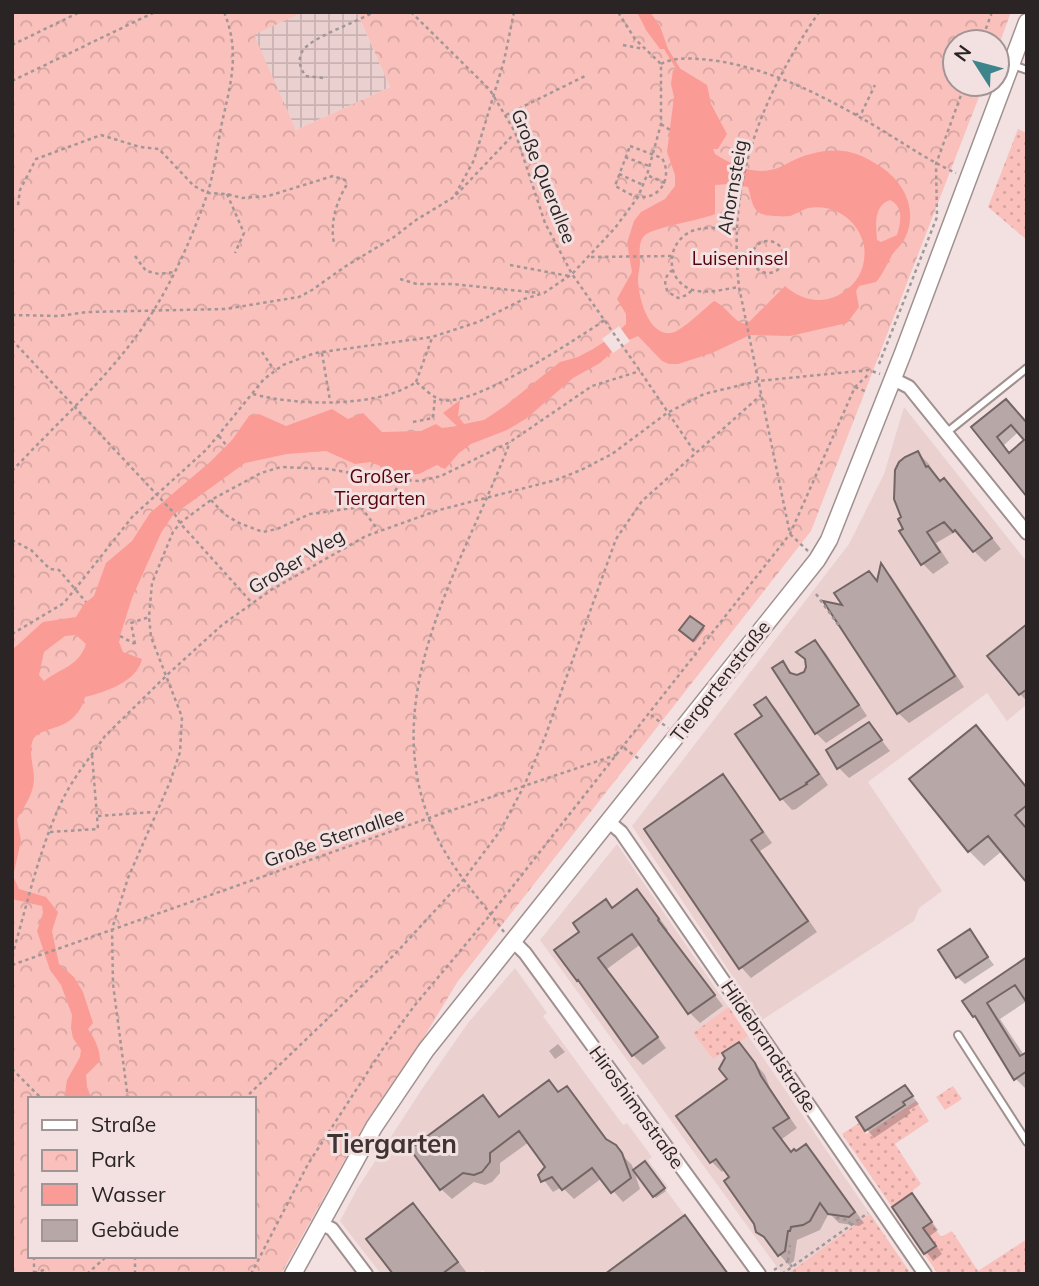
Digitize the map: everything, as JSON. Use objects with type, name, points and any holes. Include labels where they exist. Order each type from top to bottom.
[{"type":"main road","name":"Tiergartenstraße","points":[[293,1274],[374,1127],[462,1002],[817,560],[839,519],[887,377],[1019,67],[1027,22]]},
{"type":"street","points":[[887,377],[909,387],[1027,533]]},
{"type":"street","name":"Hildebrandstraße","points":[[609,822],[621,832],[925,1274]]},
{"type":"street","name":"Hiroshimastraße","points":[[510,939],[526,953],[760,1274]]},
{"type":"street","points":[[320,1223],[332,1229],[366,1274]]},
{"type":"lane","points":[[946,433],[1027,368]]},
{"type":"lane","points":[[958,1035],[1027,1142]]},
{"type":"path","points":[[12,45],[80,12]]},
{"type":"path","points":[[12,81],[155,12]]},
{"type":"path","points":[[12,471],[133,341],[154,311],[174,272],[208,193],[235,55],[224,12]]},
{"type":"path","points":[[323,78],[305,76],[299,64],[301,52],[309,43],[360,21],[373,12]]},
{"type":"path","name":"Große Querallee","points":[[411,12],[471,69],[494,96],[516,132],[545,223],[570,275],[605,320],[696,454]]},
{"type":"path","points":[[454,197],[474,160],[494,96],[514,12]]},
{"type":"path","points":[[618,12],[643,49],[661,64]]},
{"type":"path","name":"Ahornsteig","points":[[790,534],[739,287],[736,229],[745,169],[762,113],[819,12]]},
{"type":"path","points":[[623,45],[643,49]]},
{"type":"path","points":[[661,64],[677,59],[726,63],[779,79],[862,118],[957,173]]},
{"type":"path","points":[[12,634],[64,603],[133,516],[219,436],[264,379],[283,365],[322,352],[432,337],[478,323],[524,299],[544,293],[591,257],[638,197],[648,175],[661,124],[661,64]]},
{"type":"path","points":[[506,115],[586,75]]},
{"type":"path","points":[[862,118],[875,85]]},
{"type":"path","points":[[879,364],[937,217],[936,163],[960,98]]},
{"type":"path","points":[[855,115],[862,113]]},
{"type":"path","points":[[661,124],[670,130]]},
{"type":"path","points":[[12,315],[59,316],[87,312],[225,309],[299,297],[454,197],[516,132]]},
{"type":"path","points":[[18,205],[20,190],[36,159],[101,135],[140,148],[159,149],[194,187],[208,193],[242,198],[268,197],[333,176],[345,180],[346,186],[338,201],[331,228],[334,243]]},
{"type":"path","points":[[630,146],[653,155],[662,158],[668,175],[665,183],[653,195],[638,197],[615,186],[630,146]]},
{"type":"path","points":[[625,158],[650,166]]},
{"type":"path","points":[[619,174],[643,185]]},
{"type":"path","points":[[648,175],[665,183]]},
{"type":"path","points":[[227,194],[244,233],[236,253]]},
{"type":"path","points":[[736,229],[710,228],[689,232],[674,247],[670,256],[673,270],[681,282],[692,290],[708,292],[739,287]]},
{"type":"path","points":[[736,255],[753,252],[763,242],[773,243],[783,253],[783,263],[777,271],[762,272],[752,262],[753,252]]},
{"type":"path","points":[[135,256],[146,271],[159,274],[174,272]]},
{"type":"path","points":[[591,257],[670,256]]},
{"type":"path","points":[[510,265],[570,275]]},
{"type":"path","points":[[673,270],[664,284],[667,292],[683,297],[692,290]]},
{"type":"path","points":[[400,279],[417,284],[544,293]]},
{"type":"path","points":[[416,382],[444,401],[467,397],[550,356],[605,320]]},
{"type":"path","points":[[253,394],[276,400],[330,401],[405,390],[416,382],[432,337]]},
{"type":"path","points":[[12,340],[174,513],[252,603]]},
{"type":"path","points":[[262,352],[275,371]]},
{"type":"path","points":[[322,352],[330,401]]},
{"type":"path","points":[[128,1097],[113,984],[112,929],[128,878],[177,762],[183,731],[179,706],[151,637],[149,617],[152,583],[164,549],[180,523],[211,500],[261,473],[281,467],[352,471],[401,480],[420,481],[441,476],[510,442],[592,386],[640,370]]},
{"type":"path","name":"Großer Weg","points":[[12,956],[50,832],[65,795],[92,755],[106,736],[167,675],[222,625],[252,603],[294,576],[378,531],[488,496],[556,480],[581,470],[612,454],[667,412],[705,394],[758,381],[869,370],[887,377]]},
{"type":"path","points":[[251,1274],[309,1164],[382,1050],[415,1005],[619,754],[790,534],[855,387],[868,374]]},
{"type":"path","points":[[855,387],[867,392]]},
{"type":"path","points":[[246,1097],[396,953],[464,879],[500,831],[524,786],[564,688],[616,539],[642,501],[761,395]]},
{"type":"path","points":[[413,422],[433,418],[435,397]]},
{"type":"path","points":[[219,436],[226,445]]},
{"type":"path","points":[[510,442],[437,614],[417,691],[412,741],[418,780],[429,818],[442,846],[510,939]]},
{"type":"path","points":[[211,500],[224,514],[264,532],[310,514],[361,507],[393,495],[401,480]]},
{"type":"path","points":[[361,507],[378,531]]},
{"type":"path","points":[[790,534],[811,554]]},
{"type":"path","points":[[12,540],[32,550],[50,569],[59,570],[86,602]]},
{"type":"path","points":[[816,594],[839,626]]},
{"type":"path","points":[[120,636],[135,644],[131,623],[149,617]]},
{"type":"path","points":[[650,714],[668,728]]},
{"type":"path","points":[[623,748],[641,761]]},
{"type":"path","name":"Große Sternallee","points":[[12,965],[619,754]]},
{"type":"path","points":[[50,832],[98,829],[92,755]]},
{"type":"path","points":[[98,816],[156,812]]},
{"type":"path","points":[[12,1069],[40,1097]]},
{"type":"path","points":[[782,1274],[871,1211]]},
{"type":"path","points":[[836,1218],[848,1220],[851,1225]]},
{"type":"path","points":[[790,1245],[788,1261],[792,1267]]},
{"type":"path","points":[[87,1274],[105,1258]]},
{"type":"path","points":[[774,1270],[788,1261]]},
{"type":"path","points":[[34,1273],[47,1269]]},
{"type":"shaded area","points":[[303,12],[357,12],[390,87],[296,130],[253,35]]},
{"type":"shaded area","points":[[904,407],[1027,562],[1027,704],[1007,721],[987,693],[868,782],[942,891],[919,908],[914,921],[762,1020],[632,826],[849,544],[884,474]]},
{"type":"shaded area","points":[[617,844],[911,1274],[782,1274],[540,940]]},
{"type":"shaded area","points":[[515,968],[547,1013],[543,1016],[623,1125],[627,1123],[652,1157],[648,1160],[668,1187],[666,1190],[728,1274],[486,1274],[483,1270],[478,1274],[381,1274],[340,1221],[357,1189],[424,1086],[468,1023]]},
{"type":"green space","name":"Großer Tiergarten","points":[[12,12],[303,12],[254,35],[296,130],[390,87],[357,12],[1011,12],[1005,28],[941,28],[941,98],[979,98],[811,531],[458,981],[421,1042],[364,1125],[281,1274],[12,1274]]},
{"type":"green space","points":[[1018,129],[1027,133],[1027,240],[988,207]]},
{"type":"green space","points":[[729,1007],[748,1036],[713,1059],[693,1033]]},
{"type":"green space","points":[[953,1086],[962,1099],[945,1110],[936,1097]]},
{"type":"green space","points":[[916,1101],[929,1121],[895,1144],[921,1184],[911,1192],[941,1237],[952,1231],[978,1271],[1027,1239],[1027,1274],[938,1274],[842,1134],[859,1123],[866,1134]]},
{"type":"green space","points":[[870,1214],[911,1274],[788,1274]]},
{"type":"water","points":[[637,12],[650,12],[660,26],[668,49],[660,49]]},
{"type":"water","points":[[681,69],[707,85],[711,104],[727,134],[718,149],[713,149],[715,154],[734,165],[756,171],[770,170],[823,151],[847,152],[874,162],[895,179],[906,196],[910,216],[904,240],[876,282],[859,286],[856,291],[859,307],[847,323],[790,336],[750,335],[712,353],[678,364],[662,361],[638,336],[622,343],[600,363],[573,378],[527,418],[507,430],[471,444],[445,469],[437,465],[419,474],[404,475],[370,462],[355,464],[326,451],[287,454],[245,463],[173,515],[161,533],[132,598],[120,636],[123,652],[142,659],[139,667],[119,685],[85,697],[80,709],[66,723],[37,735],[31,749],[34,784],[17,819],[21,841],[13,876],[19,889],[46,897],[58,912],[52,931],[59,964],[74,977],[83,992],[93,1023],[88,1029],[99,1052],[100,1061],[86,1075],[91,1097],[64,1097],[67,1080],[81,1050],[73,1038],[72,1015],[61,985],[50,970],[37,931],[43,913],[42,906],[12,899],[12,650],[43,622],[76,617],[84,604],[94,596],[106,563],[132,541],[150,513],[232,440],[249,416],[259,414],[286,426],[332,409],[348,419],[363,413],[382,432],[421,431],[436,424],[442,428],[457,426],[443,413],[460,400],[458,416],[464,424],[484,420],[560,362],[578,357],[615,335],[626,324],[626,314],[617,299],[632,272],[627,243],[634,221],[641,212],[665,199],[675,186],[675,175],[667,152],[674,97],[671,84],[673,70]],"holes":[[[715,185],[748,187],[754,207],[765,215],[789,216],[818,207],[844,215],[857,228],[864,246],[861,272],[845,291],[823,300],[805,298],[785,286],[747,324],[738,321],[714,301],[675,332],[663,332],[650,322],[642,304],[638,286],[642,239],[656,230],[715,214]],[[890,200],[900,215],[897,235],[881,242],[877,240],[878,211]],[[76,635],[86,644],[79,657],[44,681],[39,675],[44,652],[65,636]]]},
{"type":"pier","points":[[619,326],[630,341],[613,353],[602,339]]},
{"type":"building","points":[[1006,399],[1027,423],[1027,497],[971,427]],"holes":[[[1011,425],[1024,440],[1009,453],[997,437]]]},
{"type":"building","points":[[918,451],[926,467],[928,466],[940,481],[944,478],[992,538],[973,552],[955,530],[953,532],[944,522],[927,532],[940,552],[921,565],[899,531],[903,529],[894,499],[895,470],[905,457]]},
{"type":"building","points":[[881,563],[955,676],[897,714],[823,601],[842,605],[834,593],[869,571],[877,581]]},
{"type":"building","points":[[690,616],[704,626],[693,641],[679,630]]},
{"type":"building","points":[[1027,624],[1027,689],[1019,695],[987,656]]},
{"type":"building","points":[[815,640],[859,705],[815,734],[772,668],[783,661],[790,673],[797,675],[804,672],[805,659],[796,652]]},
{"type":"building","points":[[766,697],[819,774],[780,800],[735,734],[762,716],[754,705]]},
{"type":"building","points":[[869,722],[882,740],[837,769],[826,750]]},
{"type":"building","points":[[976,725],[1027,788],[1027,805],[1015,815],[1027,829],[1027,883],[988,836],[968,852],[909,779]]},
{"type":"building","points":[[723,774],[763,832],[751,840],[808,921],[739,969],[644,829]]},
{"type":"building","points":[[637,889],[715,995],[688,1014],[632,934],[598,958],[658,1037],[632,1056],[554,950],[579,932],[573,923],[606,899],[612,908]]},
{"type":"building","points":[[970,929],[988,957],[956,978],[938,950]]},
{"type":"building","points":[[1027,957],[1027,1003],[1015,985],[987,1003],[1020,1056],[1027,1052],[1027,1071],[1014,1080],[975,1016],[973,1017],[962,1001]]},
{"type":"building","points":[[739,1042],[789,1118],[773,1128],[791,1152],[806,1144],[855,1212],[849,1217],[828,1214],[820,1203],[810,1221],[791,1227],[785,1251],[778,1256],[764,1237],[756,1232],[754,1224],[724,1181],[729,1177],[716,1159],[710,1163],[676,1116],[727,1079],[719,1069],[725,1058],[722,1053]]},
{"type":"building","points":[[549,1080],[558,1092],[567,1086],[606,1139],[622,1153],[631,1178],[611,1193],[592,1168],[562,1190],[552,1177],[541,1182],[538,1175],[545,1167],[519,1131],[490,1153],[490,1162],[482,1172],[474,1175],[463,1173],[440,1190],[410,1149],[483,1095],[499,1117]]},
{"type":"building","points":[[905,1085],[913,1096],[903,1102],[905,1105],[865,1131],[856,1117]]},
{"type":"building","points":[[645,1161],[665,1188],[653,1197],[633,1170]]},
{"type":"building","points":[[912,1193],[932,1222],[923,1228],[936,1246],[924,1254],[892,1207]]},
{"type":"building","points":[[413,1203],[458,1262],[442,1274],[393,1274],[366,1239]]},
{"type":"building","points":[[685,1215],[728,1274],[605,1274]]},
{"type":"waterway","points":[[666,49],[679,70]]},
{"type":"district","name":"Tiergarten","points":[[392,1144]]},
{"type":"park label","name":"Luiseninsel","points":[[740,258]]}]
